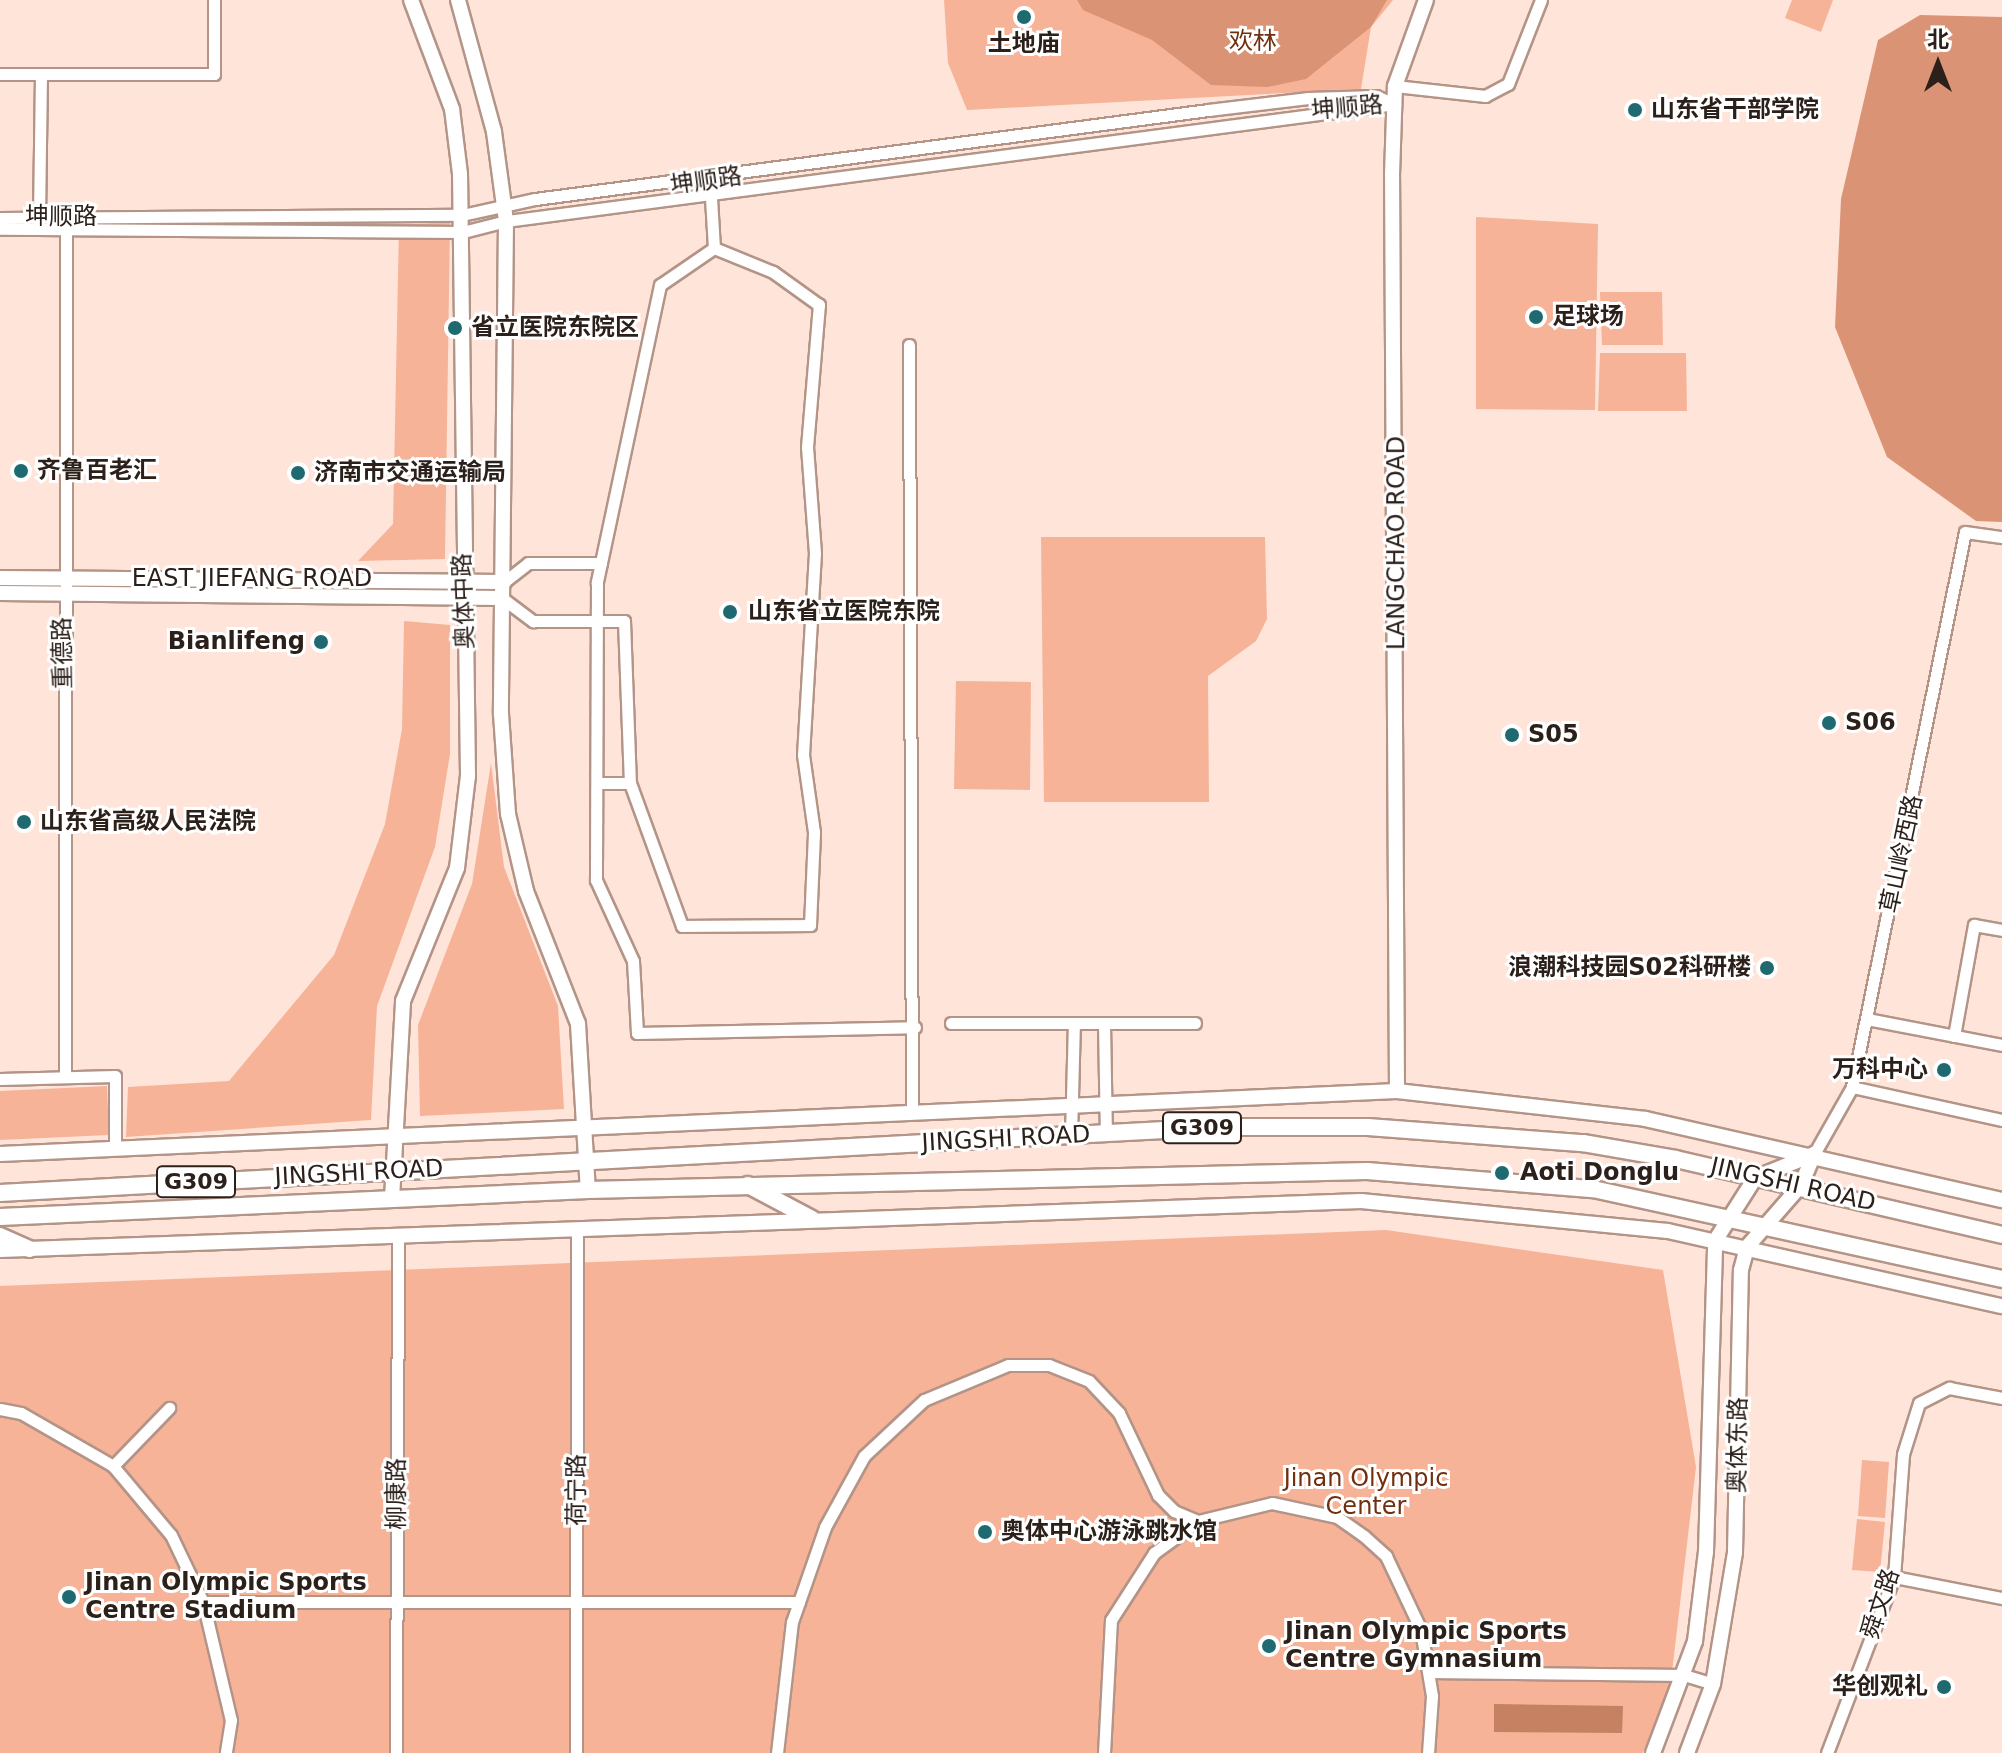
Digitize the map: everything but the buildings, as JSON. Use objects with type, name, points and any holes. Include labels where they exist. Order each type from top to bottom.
[{"type":"highway","name":"JINGSHI ROAD","points":[[0,1193],[1106,1133],[1462,1132],[1583,1143],[1801,1185],[2002,1235]]},
{"type":"highway","name":"JINGSHI ROAD","points":[[0,1217],[588,1190],[1367,1171],[1593,1189],[2002,1279]]},
{"type":"highway","points":[[0,1185],[22,1192]]},
{"type":"highway","points":[[747,1185],[812,1219]]},
{"type":"highway","points":[[0,1236],[29,1249]]},
{"type":"main road","name":"奥体中路","points":[[392,1199],[393,1135],[403,1001],[457,868],[468,776],[463,588],[462,215],[452,109],[411,0]]},
{"type":"main road","name":"奥体中路","points":[[458,0],[494,132],[506,221],[502,598],[508,814],[526,891],[578,1024],[588,1190]]},
{"type":"main road","name":"LANGCHAO ROAD","points":[[1397,1091],[1395,86],[1426,0]]},
{"type":"main road","name":"EAST JIEFANG ROAD","points":[[0,578],[62,584],[463,588],[504,582]]},
{"type":"main road","name":"EAST JIEFANG ROAD","points":[[0,593],[62,584]]},
{"type":"main road","name":"EAST JIEFANG ROAD","points":[[463,588],[502,598]]},
{"type":"main road","name":"JINGSHI ROAD","points":[[0,1154],[1071,1101],[1397,1091],[1645,1119],[1814,1154],[2002,1200]]},
{"type":"main road","points":[[1653,1753],[1684,1675],[1706,1552],[1715,1241],[1725,1217],[1755,1178],[1814,1154]]},
{"type":"main road","points":[[1747,1247],[1801,1185],[1814,1154]]},
{"type":"main road","points":[[0,1250],[1361,1201],[1577,1219],[1715,1241],[2002,1306]]},
{"type":"main road","name":"奥体东路","points":[[1687,1753],[1713,1684],[1735,1552],[1747,1247]]},
{"type":"street","points":[[0,74],[214,74],[214,0]]},
{"type":"street","points":[[1395,86],[1485,96],[1508,84],[1541,0]]},
{"type":"street","points":[[39,223],[41,74]]},
{"type":"street","name":"坤顺路","points":[[0,229],[39,223],[462,215],[503,204],[710,181],[1308,98],[1376,96],[1395,104]]},
{"type":"street","name":"坤顺路","points":[[0,218],[66,228],[463,232],[506,221],[712,197],[1395,104]]},
{"type":"street","points":[[710,181],[714,248]]},
{"type":"street","name":"重德路","points":[[65,1077],[62,584],[66,228]]},
{"type":"street","points":[[714,248],[660,285],[601,563],[597,621],[596,880],[633,961],[637,1033],[915,1027]]},
{"type":"street","points":[[502,598],[533,621],[624,621],[630,783],[682,926],[810,925],[814,832],[803,755],[815,553],[807,447],[819,305],[773,272],[714,248]]},
{"type":"street","points":[[909,345],[915,1027],[912,1109]]},
{"type":"street","name":"草山岭西路","points":[[1814,1154],[1852,1087],[1965,532],[2002,537]]},
{"type":"street","points":[[504,582],[528,563],[601,563]]},
{"type":"street","points":[[597,783],[630,783]]},
{"type":"street","points":[[1954,1036],[1974,925],[2002,930]]},
{"type":"street","points":[[1867,1019],[2002,1045]]},
{"type":"street","points":[[951,1023],[1195,1023]]},
{"type":"street","points":[[1071,1135],[1074,1023]]},
{"type":"street","points":[[1104,1023],[1106,1133]]},
{"type":"street","points":[[0,1079],[115,1076],[115,1149]]},
{"type":"street","points":[[1852,1087],[2002,1120]]},
{"type":"street","name":"荷宁路","points":[[576,1753],[577,1228]]},
{"type":"street","name":"柳康路","points":[[396,1753],[398,1235]]},
{"type":"street","points":[[777,1753],[775,1721],[799,1602],[825,1527],[864,1456],[924,1400],[1008,1365],[1049,1365],[1089,1381],[1119,1413],[1158,1495],[1198,1521]]},
{"type":"street","name":"舜文路","points":[[1827,1753],[1894,1577],[1903,1454],[1919,1403],[1949,1388],[2002,1398]]},
{"type":"street","points":[[113,1466],[169,1408]]},
{"type":"street","points":[[0,1409],[46,1425],[113,1466],[171,1535],[203,1602],[231,1720],[226,1753]]},
{"type":"street","points":[[1104,1753],[1111,1620],[1154,1553],[1198,1521],[1272,1503],[1337,1517],[1386,1556],[1421,1630],[1429,1672],[1428,1753]]},
{"type":"street","points":[[1894,1577],[2002,1598]]},
{"type":"street","points":[[203,1602],[799,1602]]},
{"type":"street","points":[[1429,1672],[1684,1675],[1713,1684]]},
{"type":"green space","points":[[944,0],[1393,0],[1371,27],[1361,89],[967,110],[948,63]]},
{"type":"green space","name":"欢林","points":[[1077,0],[1387,0],[1371,27],[1306,79],[1267,87],[1211,85],[1152,40],[1083,10]]},
{"type":"green space","points":[[1792,0],[1833,0],[1821,32],[1785,18]]},
{"type":"green space","points":[[1920,15],[2002,17],[2002,522],[1976,521],[1887,457],[1835,327],[1841,199],[1878,40]]},
{"type":"green space","name":"足球场","points":[[1476,217],[1598,224],[1595,410],[1476,409]]},
{"type":"green space","points":[[450,222],[445,559],[358,561],[393,524],[399,225]]},
{"type":"green space","points":[[1600,292],[1662,292],[1663,345],[1602,345]]},
{"type":"green space","points":[[1600,353],[1686,353],[1687,411],[1598,411]]},
{"type":"green space","points":[[1041,537],[1265,537],[1267,619],[1256,641],[1208,676],[1209,802],[1044,802]]},
{"type":"green space","points":[[404,621],[450,625],[450,754],[435,847],[377,1006],[371,1120],[126,1137],[128,1087],[229,1081],[334,955],[385,824],[402,729]]},
{"type":"green space","points":[[956,681],[1031,682],[1030,790],[954,789]]},
{"type":"green space","points":[[491,763],[504,867],[558,1006],[564,1109],[420,1116],[418,1025],[472,884]]},
{"type":"green space","points":[[107,1086],[109,1135],[0,1140],[0,1091]]},
{"type":"green space","name":"Jinan Olympic Center","points":[[1386,1230],[1663,1270],[1696,1467],[1671,1681],[1643,1753],[0,1753],[0,1286]]},
{"type":"green space","points":[[1862,1460],[1889,1462],[1885,1518],[1858,1516]]},
{"type":"green space","points":[[1857,1519],[1885,1522],[1880,1572],[1852,1570]]},
{"type":"shaded area","points":[[1494,1704],[1623,1706],[1622,1733],[1494,1732]]},
{"type":"place","name":"土地庙","points":[[1024,17]]},
{"type":"place","name":"山东省干部学院","points":[[1635,110]]},
{"type":"place","name":"足球场","points":[[1536,317]]},
{"type":"place","name":"省立医院东院区","points":[[455,328]]},
{"type":"place","name":"齐鲁百老汇","points":[[21,471]]},
{"type":"place","name":"济南市交通运输局","points":[[298,473]]},
{"type":"place","name":"山东省立医院东院","points":[[730,612]]},
{"type":"place","name":"Bianlifeng","points":[[321,642]]},
{"type":"place","name":"S06","points":[[1829,723]]},
{"type":"place","name":"S05","points":[[1512,735]]},
{"type":"place","name":"山东省高级人民法院","points":[[24,822]]},
{"type":"place","name":"浪潮科技园S02科研楼","points":[[1767,968]]},
{"type":"place","name":"万科中心","points":[[1944,1070]]},
{"type":"place","name":"Aoti Donglu","points":[[1502,1173]]},
{"type":"place","name":"奥体中心游泳跳水馆","points":[[985,1532]]},
{"type":"place","name":"Jinan Olympic Sports Centre Stadium","points":[[69,1597]]},
{"type":"place","name":"Jinan Olympic Sports Centre Gymnasium","points":[[1269,1646]]},
{"type":"place","name":"华创观礼","points":[[1944,1687]]}]
